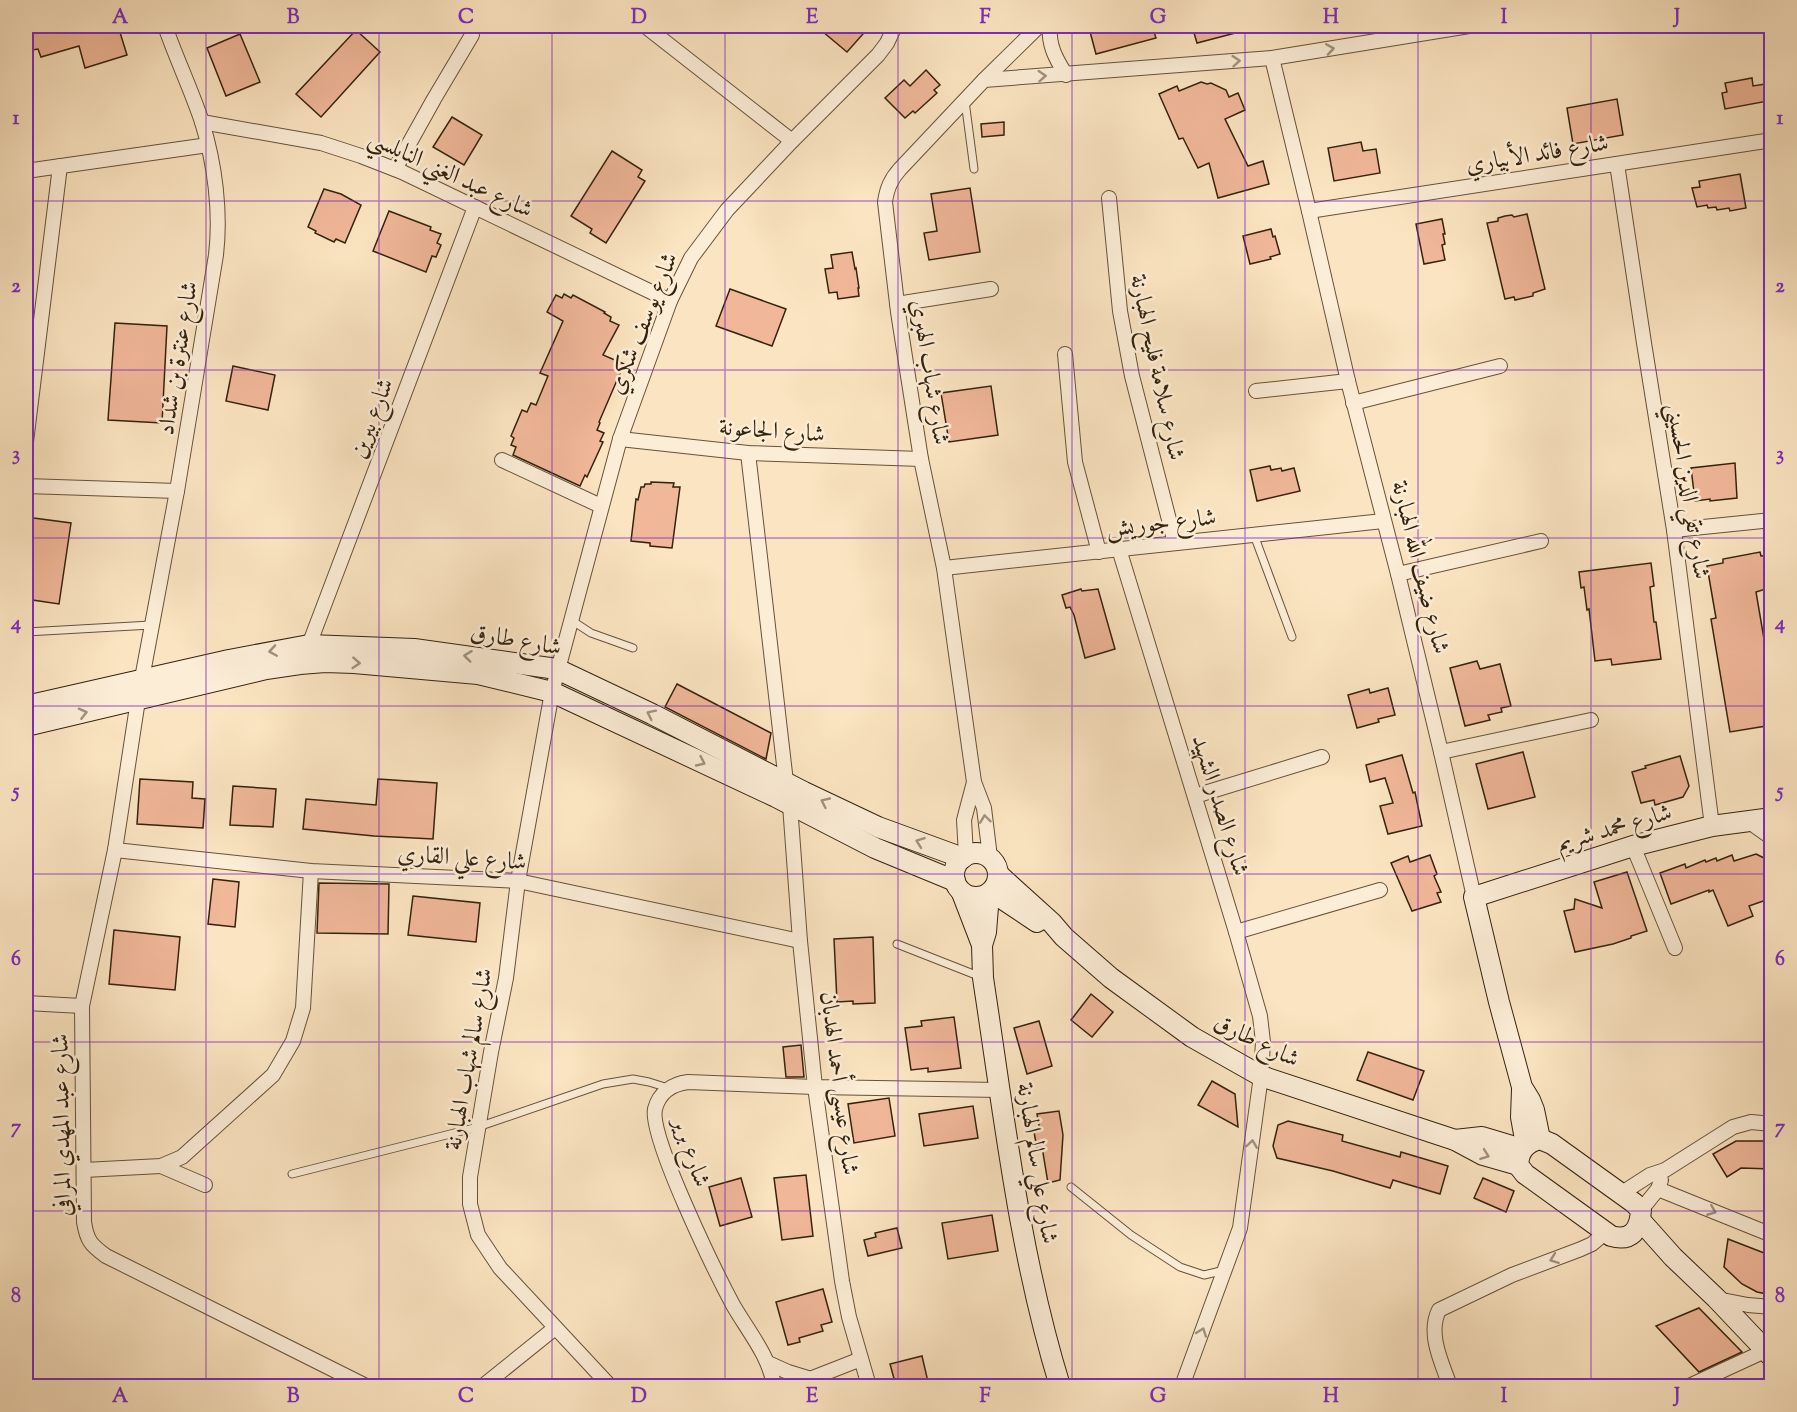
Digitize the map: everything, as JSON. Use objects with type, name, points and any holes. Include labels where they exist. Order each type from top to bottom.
[{"type":"street","name":"شارع عنترة بن شداد","points":[[140,690],[177,491],[219,230],[217,201],[202,122],[165,26]]},
{"type":"street","points":[[645,26],[792,141]]},
{"type":"street","name":"شارع يوسف شكري","points":[[552,692],[620,439],[670,301],[691,258],[727,210],[878,55],[895,26]]},
{"type":"street","name":"شارع شهاب الهبري","points":[[992,879],[984,808],[974,782],[944,568],[921,459],[897,304],[885,202],[892,179],[900,169],[984,80],[1039,26]]},
{"type":"street","points":[[1050,26],[1048,37],[1053,52],[1066,75]]},
{"type":"street","points":[[984,80],[1272,58],[1469,26]]},
{"type":"street","points":[[395,169],[472,35]]},
{"type":"street","name":"شارع ضيف الله الهبارنة","points":[[1272,58],[1353,403],[1398,574],[1499,1002],[1522,1087],[1521,1117],[1527,1149]]},
{"type":"street","name":"شارع عبد الغني النابلسي","points":[[202,122],[321,143],[395,169],[670,301]]},
{"type":"street","name":"شارع فائد الأبياري","points":[[1309,211],[1772,140]]},
{"type":"street","points":[[26,171],[208,145]]},
{"type":"street","name":"شارع تقي الدين الحسيني","points":[[1617,164],[1674,530],[1712,826]]},
{"type":"street","points":[[26,442],[60,166]]},
{"type":"street","name":"شارع سلامة فليح الهبارنة","points":[[1109,198],[1115,276],[1132,376],[1175,543]]},
{"type":"street","name":"شارع بيرين","points":[[309,645],[475,207]]},
{"type":"street","points":[[897,304],[991,289]]},
{"type":"street","points":[[1065,354],[1075,462],[1099,552]]},
{"type":"street","points":[[1353,403],[1500,366]]},
{"type":"street","points":[[1256,391],[1348,381]]},
{"type":"street","name":"شارع الجاعونة","points":[[620,439],[748,453],[921,459]]},
{"type":"street","name":"شارع عيسى أحمد الهدبان","points":[[748,453],[790,805],[800,941],[815,1087],[842,1281],[849,1317],[869,1386]]},
{"type":"street","points":[[502,460],[601,506]]},
{"type":"street","points":[[26,486],[177,491]]},
{"type":"street","points":[[1674,530],[1772,520]]},
{"type":"street","name":"شارع جوريش","points":[[944,568],[1383,521]]},
{"type":"street","points":[[1398,574],[1541,541]]},
{"type":"street","name":"شارع الصدر الشهيد","points":[[1119,549],[1236,932],[1260,1016],[1263,1050],[1240,1228],[1182,1386]]},
{"type":"street","name":"شارع طارق","points":[[26,726],[264,653],[309,645],[414,649],[557,669],[878,827],[964,856]]},
{"type":"street","name":"شارع طارق","points":[[26,706],[325,662],[478,674],[552,692],[765,792],[958,887]]},
{"type":"street","name":"شارع عبد المهدي المرافي","points":[[140,690],[115,850],[82,1006],[86,1236],[93,1247],[106,1256],[366,1386]]},
{"type":"street","name":"شارع سالم شهاب الهبارنة","points":[[552,692],[518,881],[506,978],[478,1127],[470,1177],[470,1204],[478,1235],[500,1268],[610,1386]]},
{"type":"street","points":[[1441,752],[1591,720]]},
{"type":"street","points":[[1195,796],[1322,757]]},
{"type":"street","name":"شارع شهاب الهبري","points":[[964,856],[964,820],[974,782]]},
{"type":"street","name":"شارع محمد شريم","points":[[1474,897],[1633,846],[1712,826],[1772,818]]},
{"type":"street","points":[[1748,821],[1772,838]]},
{"type":"street","points":[[1633,846],[1675,948]]},
{"type":"street","name":"شارع علي القاري","points":[[115,850],[311,871],[518,881],[800,941]]},
{"type":"street","points":[[974,853],[982,854],[992,879],[975,898],[968,897],[958,887],[955,868],[964,856],[974,853]]},
{"type":"street","points":[[84,1170],[161,1166],[182,1157],[273,1075],[293,1041],[303,1008],[311,871]]},
{"type":"street","name":"شارع طارق","points":[[992,879],[1029,918],[1064,937],[1110,978],[1151,1009],[1192,1037],[1261,1076],[1367,1113],[1455,1140],[1482,1137],[1527,1149],[1552,1144],[1622,1193],[1637,1222],[1769,1351]]},
{"type":"street","name":"شارع علي سالم الهبارنة","points":[[992,879],[982,945],[983,978],[1027,1260],[1060,1386]]},
{"type":"street","name":"شارع علي سالم الهبارنة","points":[[958,887],[982,945]]},
{"type":"street","points":[[1236,932],[1380,890]]},
{"type":"street","points":[[26,1003],[82,1006]]},
{"type":"street","name":"شارع برير","points":[[774,1386],[768,1363],[743,1323],[716,1271],[684,1201],[655,1124],[655,1110],[659,1098],[668,1088],[678,1083],[688,1082],[1000,1090]]},
{"type":"street","points":[[1622,1193],[1650,1175],[1665,1170],[1733,1127],[1751,1122],[1772,1124]]},
{"type":"street","name":"شارع طارق","points":[[1527,1149],[1525,1174],[1605,1233],[1623,1238],[1637,1222]]},
{"type":"street","points":[[161,1166],[205,1185]]},
{"type":"street","points":[[1637,1222],[1658,1189],[1665,1170]]},
{"type":"street","points":[[1658,1189],[1772,1235]]},
{"type":"street","points":[[1450,1386],[1433,1329],[1439,1310],[1512,1275],[1592,1244],[1605,1233]]},
{"type":"street","points":[[1716,1298],[1748,1305],[1772,1307]]},
{"type":"street","points":[[483,1386],[555,1328]]},
{"type":"street","points":[[1689,1386],[1769,1351]]},
{"type":"street","points":[[792,1386],[861,1359]]},
{"type":"street","points":[[768,1363],[811,1379]]},
{"type":"lane","points":[[965,101],[974,169]]},
{"type":"lane","points":[[1254,535],[1292,637]]},
{"type":"lane","points":[[572,620],[591,633],[633,648]]},
{"type":"lane","points":[[26,632],[151,625]]},
{"type":"lane","points":[[897,945],[983,978]]},
{"type":"lane","points":[[292,1174],[478,1127],[603,1084],[633,1079],[668,1088]]},
{"type":"lane","points":[[1071,1187],[1131,1235],[1180,1267],[1204,1275],[1225,1270]]},
{"type":"building","points":[[26,26],[118,26],[127,55],[85,68],[79,46],[41,57],[38,49],[32,50],[31,45],[26,46]]},
{"type":"building","points":[[816,26],[870,26],[847,52]]},
{"type":"building","points":[[1152,26],[1156,38],[1096,54],[1089,28]]},
{"type":"building","points":[[1192,26],[1247,26],[1247,30],[1197,43]]},
{"type":"building","points":[[356,30],[380,52],[321,117],[296,94]]},
{"type":"building","points":[[240,34],[260,82],[226,96],[207,48]]},
{"type":"building","points":[[926,70],[940,85],[934,90],[937,93],[915,113],[913,111],[905,118],[885,98],[904,80],[910,86]]},
{"type":"building","points":[[1752,78],[1753,86],[1765,84],[1768,101],[1725,109],[1722,93],[1727,92],[1725,83]]},
{"type":"building","points":[[1201,82],[1211,83],[1226,90],[1229,97],[1238,93],[1245,110],[1225,119],[1248,166],[1263,161],[1269,184],[1218,198],[1209,163],[1198,168],[1183,138],[1179,139],[1159,94],[1177,86],[1179,91]]},
{"type":"building","points":[[1617,99],[1623,135],[1573,144],[1567,108]]},
{"type":"building","points":[[452,117],[482,135],[464,165],[433,147]]},
{"type":"building","points":[[1004,122],[1004,135],[982,137],[981,124]]},
{"type":"building","points":[[1361,142],[1363,151],[1376,149],[1380,173],[1334,181],[1328,148]]},
{"type":"building","points":[[612,151],[642,170],[638,177],[645,181],[606,243],[590,233],[592,229],[571,216]]},
{"type":"building","points":[[1740,174],[1746,208],[1730,211],[1729,208],[1717,210],[1716,207],[1708,208],[1707,205],[1697,207],[1692,188],[1700,187],[1699,181]]},
{"type":"building","points":[[970,188],[980,252],[929,260],[924,233],[937,231],[931,194]]},
{"type":"building","points":[[324,189],[341,194],[361,205],[345,243],[336,239],[334,242],[308,227]]},
{"type":"building","points":[[389,211],[431,227],[430,230],[441,234],[437,243],[441,245],[436,257],[432,256],[426,272],[373,251]]},
{"type":"building","points":[[1527,214],[1545,289],[1533,293],[1533,296],[1515,300],[1514,297],[1505,299],[1487,223],[1498,221],[1498,218],[1505,216],[1514,217]]},
{"type":"building","points":[[1442,219],[1445,244],[1442,245],[1445,260],[1424,264],[1416,224]]},
{"type":"building","points":[[1271,229],[1280,254],[1270,257],[1271,259],[1250,264],[1243,236]]},
{"type":"building","points":[[852,252],[859,296],[838,299],[837,292],[829,293],[825,269],[833,268],[831,255]]},
{"type":"building","points":[[730,289],[786,309],[772,346],[716,326]]},
{"type":"building","points":[[564,294],[571,298],[573,295],[605,312],[611,317],[610,321],[619,325],[603,355],[624,364],[599,422],[597,430],[604,433],[600,441],[603,442],[587,477],[585,475],[580,486],[513,455],[516,447],[511,445],[514,438],[511,436],[522,410],[527,412],[531,403],[536,405],[548,376],[540,373],[563,321],[547,312],[556,295],[562,298]]},
{"type":"building","points":[[115,323],[167,326],[162,423],[108,420]]},
{"type":"building","points":[[233,366],[275,375],[268,410],[226,401]]},
{"type":"building","points":[[991,386],[998,435],[949,442],[941,393]]},
{"type":"building","points":[[1735,463],[1737,498],[1695,501],[1691,468]]},
{"type":"building","points":[[1270,466],[1271,470],[1281,468],[1282,471],[1294,468],[1300,491],[1257,501],[1250,470]]},
{"type":"building","points":[[651,482],[674,483],[673,487],[680,487],[672,548],[631,541],[636,499],[638,500],[641,487]]},
{"type":"building","points":[[26,517],[71,523],[59,604],[26,599]]},
{"type":"building","points":[[1760,552],[1761,556],[1772,555],[1772,587],[1756,592],[1772,686],[1772,725],[1730,732],[1711,619],[1716,618],[1707,566],[1723,563],[1723,559]]},
{"type":"building","points":[[1651,563],[1654,586],[1650,587],[1661,659],[1612,665],[1611,659],[1595,661],[1589,609],[1587,610],[1584,587],[1581,588],[1579,572]]},
{"type":"building","points":[[1081,589],[1082,591],[1098,589],[1115,649],[1085,658],[1074,615],[1070,607],[1066,608],[1062,595]]},
{"type":"building","points":[[1477,661],[1480,669],[1500,664],[1511,706],[1501,708],[1502,712],[1488,715],[1490,720],[1465,726],[1450,668]]},
{"type":"building","points":[[677,684],[771,733],[766,759],[665,707]]},
{"type":"building","points":[[1388,688],[1395,715],[1357,728],[1348,695],[1369,689],[1370,693]]},
{"type":"building","points":[[1523,752],[1535,797],[1488,809],[1476,764]]},
{"type":"building","points":[[1402,755],[1413,793],[1415,792],[1422,826],[1388,834],[1380,806],[1393,803],[1385,778],[1370,782],[1366,765]]},
{"type":"building","points":[[1680,756],[1689,786],[1683,797],[1655,805],[1654,800],[1641,803],[1632,772]]},
{"type":"building","points":[[140,779],[193,782],[192,798],[205,799],[203,828],[137,824]]},
{"type":"building","points":[[378,779],[437,783],[433,839],[303,829],[306,799],[376,805]]},
{"type":"building","points":[[233,786],[276,789],[273,827],[230,825]]},
{"type":"building","points":[[1756,854],[1772,862],[1772,898],[1749,906],[1753,916],[1728,926],[1713,890],[1671,904],[1660,873],[1685,864],[1686,868],[1705,860],[1706,862],[1716,858],[1717,861],[1732,855],[1734,861]]},
{"type":"building","points":[[1430,855],[1437,874],[1434,876],[1441,892],[1437,893],[1441,902],[1412,911],[1391,863],[1408,856],[1410,862]]},
{"type":"building","points":[[1627,872],[1647,931],[1613,944],[1575,952],[1564,911],[1574,909],[1575,899],[1602,908],[1594,882]]},
{"type":"building","points":[[213,879],[239,882],[235,927],[208,924]]},
{"type":"building","points":[[319,883],[389,884],[388,934],[317,933]]},
{"type":"building","points":[[413,896],[480,903],[476,942],[408,935]]},
{"type":"building","points":[[114,930],[180,937],[175,990],[109,984]]},
{"type":"building","points":[[873,937],[875,1003],[837,1002],[834,939]]},
{"type":"building","points":[[1091,994],[1113,1012],[1092,1037],[1071,1020]]},
{"type":"building","points":[[954,1017],[961,1068],[928,1072],[928,1068],[911,1070],[905,1028],[922,1026],[921,1021]]},
{"type":"building","points":[[1039,1021],[1052,1066],[1027,1074],[1014,1028]]},
{"type":"building","points":[[801,1045],[804,1077],[786,1077],[783,1047]]},
{"type":"building","points":[[1368,1052],[1424,1071],[1413,1100],[1357,1080]]},
{"type":"building","points":[[1212,1081],[1235,1094],[1238,1127],[1198,1105]]},
{"type":"building","points":[[889,1098],[895,1136],[854,1143],[848,1104]]},
{"type":"building","points":[[973,1106],[978,1138],[924,1146],[919,1114]]},
{"type":"building","points":[[1059,1111],[1063,1135],[1060,1180],[1048,1183],[1042,1147],[1037,1148],[1034,1132],[1040,1131],[1037,1114]]},
{"type":"building","points":[[1288,1121],[1343,1135],[1342,1141],[1400,1157],[1401,1152],[1448,1166],[1440,1194],[1393,1180],[1390,1188],[1333,1171],[1277,1158],[1273,1146],[1278,1125]]},
{"type":"building","points":[[1736,1141],[1772,1141],[1772,1169],[1741,1168],[1727,1177],[1713,1154]]},
{"type":"building","points":[[806,1175],[813,1236],[782,1240],[774,1178]]},
{"type":"building","points":[[741,1178],[752,1217],[720,1226],[709,1187]]},
{"type":"building","points":[[1483,1178],[1514,1191],[1506,1212],[1474,1198]]},
{"type":"building","points":[[992,1215],[998,1251],[948,1259],[942,1223]]},
{"type":"building","points":[[897,1228],[902,1248],[868,1256],[864,1240],[876,1237],[875,1233]]},
{"type":"building","points":[[1728,1239],[1772,1256],[1772,1295],[1757,1292],[1742,1284],[1724,1267]]},
{"type":"building","points":[[823,1289],[832,1322],[821,1325],[823,1331],[799,1338],[800,1342],[788,1345],[776,1302]]},
{"type":"building","points":[[1699,1308],[1742,1352],[1699,1372],[1656,1326]]},
{"type":"building","points":[[922,1356],[929,1386],[896,1386],[890,1364]]}]
